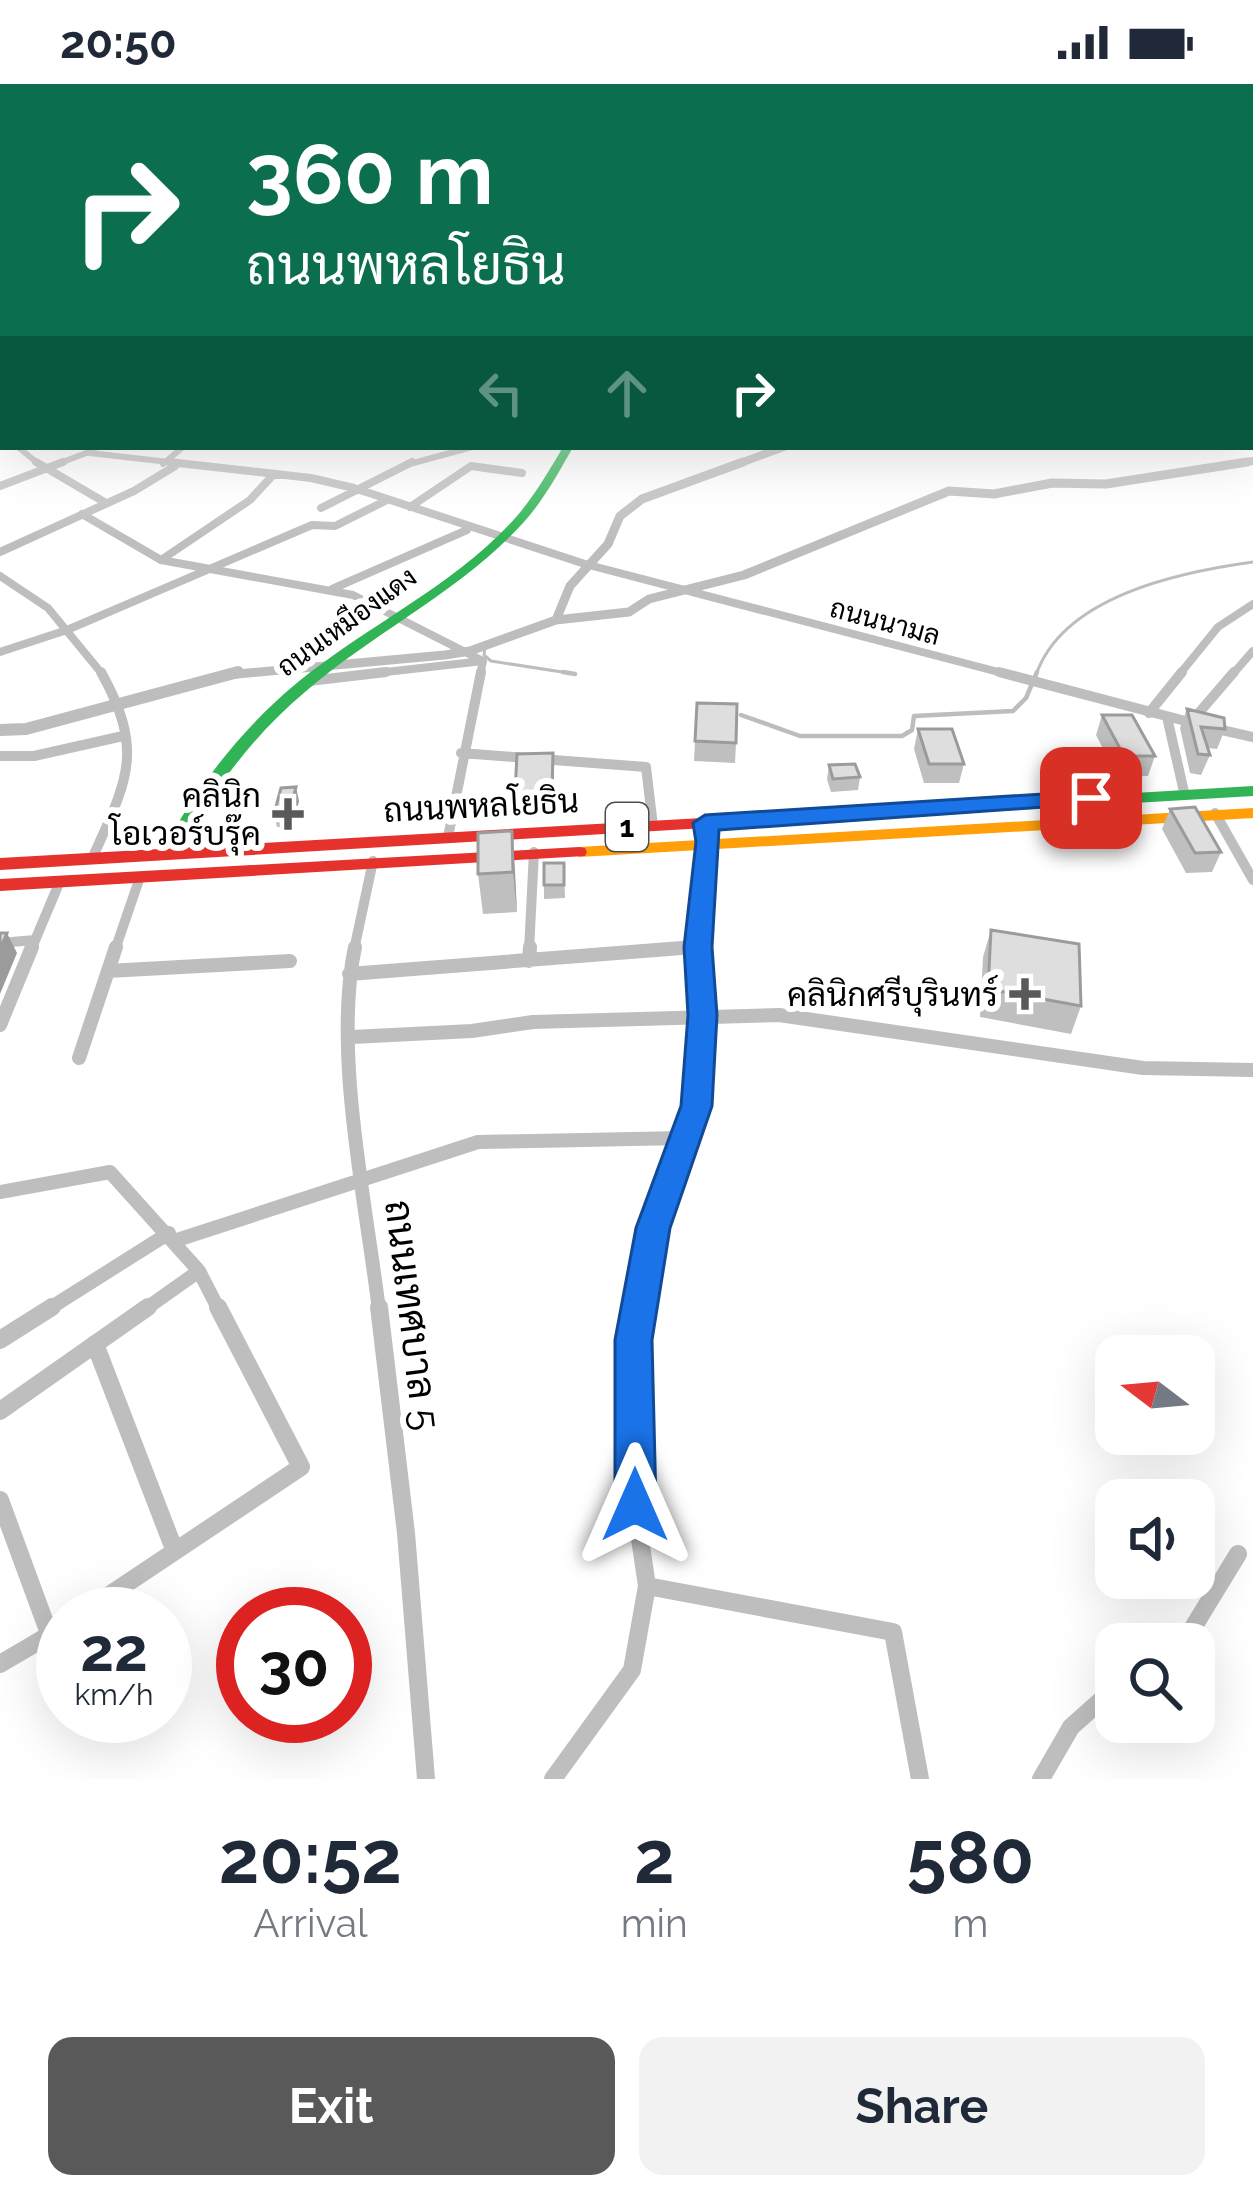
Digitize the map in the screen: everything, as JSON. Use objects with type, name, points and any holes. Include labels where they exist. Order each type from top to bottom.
[{"type":"main road","name":"ถนนเหมืองแดง","points":[[169,853],[219,766],[259,722],[329,664],[508,541],[542,497],[566,450]]},
{"type":"main road","name":"ถนนพหลโยธิน","points":[[707,832],[1184,792],[1253,791]]},
{"type":"main road","name":"ถนนพหลโยธิน","points":[[0,864],[448,838],[1253,813]]},
{"type":"main road","name":"ถนนพหลโยธิน","points":[[0,885],[534,852],[654,835]]},
{"type":"street","points":[[22,450],[46,470],[106,503]]},
{"type":"street","points":[[0,486],[93,450]]},
{"type":"street","points":[[164,464],[180,450]]},
{"type":"street","points":[[321,508],[415,461],[460,450]]},
{"type":"street","name":"ถนนนามล","points":[[89,452],[354,488],[588,565],[1253,737]]},
{"type":"street","points":[[3,547],[106,503],[175,466]]},
{"type":"street","points":[[410,507],[471,466],[522,473]]},
{"type":"street","points":[[161,560],[250,500],[274,475]]},
{"type":"street","points":[[0,652],[68,630],[312,525],[335,526],[388,500]]},
{"type":"street","points":[[82,514],[161,560],[331,590],[398,616],[478,657]]},
{"type":"street","points":[[331,590],[468,529]]},
{"type":"street","points":[[0,576],[28,589],[89,649],[115,706],[129,763],[92,859]]},
{"type":"street","points":[[1149,713],[1218,627],[1253,604]]},
{"type":"street","points":[[1191,722],[1253,651]]},
{"type":"street","points":[[310,679],[478,657]]},
{"type":"street","points":[[448,838],[478,657]]},
{"type":"street","points":[[1167,717],[1184,792]]},
{"type":"street","points":[[0,756],[34,756],[122,736]]},
{"type":"street","points":[[461,753],[646,767],[654,835]]},
{"type":"street","points":[[1216,813],[1253,880]]},
{"type":"street","points":[[553,1779],[632,1670],[647,1586],[635,1505],[634,1340],[653,1228],[697,1106],[702,1015],[698,947],[707,832]]},
{"type":"street","points":[[529,961],[534,852]]},
{"type":"street","name":"ถนนเทศบาล 5","points":[[373,861],[349,974],[352,1036],[362,1178],[406,1533],[426,1779]]},
{"type":"street","points":[[79,1058],[140,877]]},
{"type":"street","points":[[0,1025],[60,881]]},
{"type":"street","points":[[0,943],[35,940]]},
{"type":"street","points":[[349,974],[698,947]]},
{"type":"street","points":[[108,971],[290,961]]},
{"type":"street","points":[[352,1036],[702,1015],[779,1016],[1143,1068],[1253,1070]]},
{"type":"street","points":[[0,1340],[171,1237],[478,1142],[682,1138]]},
{"type":"street","points":[[0,1192],[110,1172],[199,1271],[301,1467],[120,1587]]},
{"type":"street","points":[[0,1411],[199,1271]]},
{"type":"street","points":[[95,1344],[174,1549]]},
{"type":"street","points":[[0,1500],[38,1587]]},
{"type":"street","points":[[1196,1623],[1238,1553]]},
{"type":"street","points":[[647,1586],[893,1632],[920,1779]]},
{"type":"street","points":[[0,1664],[36,1643]]},
{"type":"street","points":[[1041,1779],[1052,1749],[1095,1700]]},
{"type":"building","points":[[697,703],[737,704],[736,743],[695,741]]},
{"type":"building","points":[[1187,709],[1224,718],[1225,729],[1201,727],[1210,755],[1198,754]]},
{"type":"building","points":[[1102,715],[1132,715],[1155,756],[1124,756]]},
{"type":"building","points":[[918,729],[952,729],[964,764],[929,764]]},
{"type":"building","points":[[553,753],[552,792],[515,793],[517,754]]},
{"type":"building","points":[[855,764],[860,777],[833,779],[829,765]]},
{"type":"building","points":[[296,787],[289,813],[274,814],[281,788]]},
{"type":"building","points":[[1195,807],[1221,852],[1195,853],[1170,809]]},
{"type":"building","points":[[512,831],[513,872],[478,874],[478,833]]},
{"type":"building","points":[[544,863],[564,863],[564,885],[544,885]]},
{"type":"building","points":[[991,930],[1079,944],[1081,1006],[988,989]]},
{"type":"waterway","points":[[735,465],[776,450]]},
{"type":"waterway","points":[[1237,464],[1253,461]]},
{"type":"waterway","points":[[556,620],[570,586],[608,544],[620,516],[642,499],[743,462]]},
{"type":"waterway","points":[[1237,464],[1247,462]]},
{"type":"waterway","points":[[556,620],[629,612],[649,599],[744,575],[949,491],[994,494],[1052,483],[1106,484],[1237,464]]},
{"type":"waterway","points":[[1228,465],[1237,464]]},
{"type":"waterway","points":[[1036,675],[1050,648],[1097,607],[1159,581],[1253,562]]},
{"type":"waterway","points":[[227,675],[470,651],[556,620]]},
{"type":"waterway","points":[[485,647],[484,655],[491,661],[575,674],[563,672]]},
{"type":"waterway","points":[[0,730],[26,729],[238,672]]},
{"type":"waterway","points":[[741,715],[800,736],[902,736],[912,730],[914,716],[1013,711],[1026,698],[1037,672]]},
{"type":"traffic: fast","points":[[169,853],[200,799],[258,727],[328,666],[493,547],[546,485],[566,450]]},
{"type":"traffic: fast","points":[[984,807],[1253,791]]},
{"type":"traffic: slow","points":[[579,852],[1253,813]]},
{"type":"traffic: jam","points":[[0,864],[984,807]]},
{"type":"traffic: jam","points":[[0,885],[579,852]]},
{"type":"place","name":"คลินิก โอเวอร์บรุ๊ค","points":[[288,814]]},
{"type":"place","name":"คลินิกศรีบุรินทร์","points":[[1025,994]]},
{"type":"route","points":[[635,1505],[634,1340],[653,1228],[697,1106],[702,1015],[698,947],[709,842],[705,823],[1091,798]]}]
